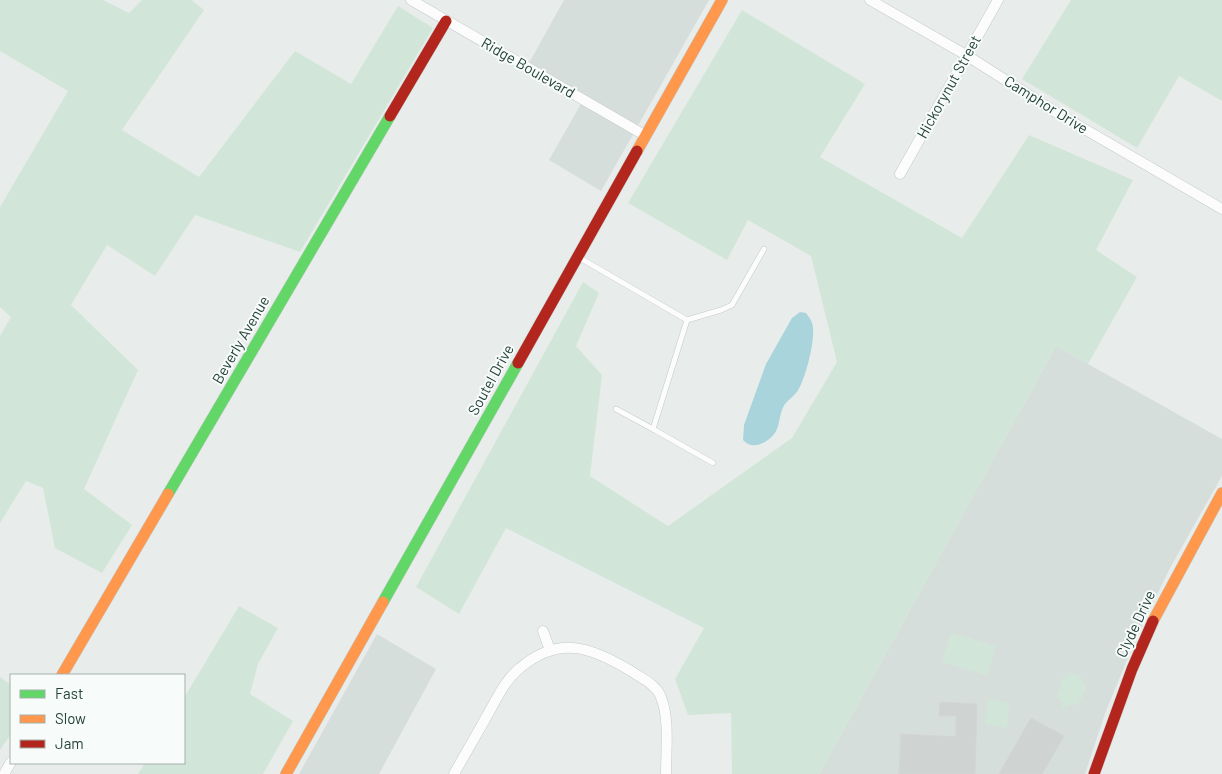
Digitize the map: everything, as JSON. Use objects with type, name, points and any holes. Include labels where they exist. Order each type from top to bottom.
[{"type":"street","name":"Ridge Boulevard","points":[[411,0],[646,136]]},
{"type":"street","name":"Soutel Drive","points":[[286,774],[722,0]]},
{"type":"street","name":"Camphor Drive","points":[[870,0],[966,55],[1057,113],[1222,209]]},
{"type":"street","name":"Hickorynut Street","points":[[900,174],[998,0]]},
{"type":"street","name":"Beverly Avenue","points":[[63,674],[446,20]]},
{"type":"street","name":"Clyde Drive","points":[[1094,774],[1132,669],[1153,620],[1222,493]]},
{"type":"street","points":[[543,632],[550,650]]},
{"type":"street","points":[[454,774],[505,684],[523,665],[534,657],[560,647],[574,647],[604,656],[650,683],[659,692],[664,703],[666,715],[666,774]]},
{"type":"lane","points":[[578,256],[687,320],[732,305],[764,249]]},
{"type":"lane","points":[[653,429],[687,320]]},
{"type":"lane","points":[[616,409],[712,463]]},
{"type":"shaded area","points":[[564,0],[709,0],[601,191],[549,160],[586,95],[529,63]]},
{"type":"shaded area","points":[[1056,346],[1222,439],[1222,476],[1170,568],[1136,638],[1106,711],[1085,774],[819,774]]},
{"type":"shaded area","points":[[377,634],[436,669],[379,774],[299,774]]},
{"type":"green space","points":[[0,0],[103,0],[129,13],[142,0],[192,0],[204,10],[122,130],[199,177],[295,51],[351,84],[398,6],[433,28],[300,252],[195,215],[155,276],[107,245],[71,305],[138,370],[84,489],[132,525],[102,573],[55,548],[43,488],[26,481],[0,523],[0,336],[11,317],[0,307],[0,207],[68,91],[0,51]]},
{"type":"green space","points":[[1071,0],[1222,0],[1222,101],[1179,76],[1137,148],[1022,79]]},
{"type":"green space","points":[[742,10],[865,84],[820,157],[962,238],[1029,135],[1133,180],[1096,250],[1137,277],[1088,364],[1056,346],[819,774],[732,774],[731,713],[688,715],[675,679],[704,628],[506,528],[459,614],[416,587],[583,282],[599,293],[576,346],[602,375],[590,476],[668,526],[792,438],[837,362],[811,256],[748,220],[727,260],[628,203]]},
{"type":"green space","points":[[239,606],[278,628],[258,664],[250,694],[293,721],[263,774],[138,774],[144,764],[185,764],[185,696]]},
{"type":"green space","points":[[951,633],[996,646],[987,675],[942,662]]},
{"type":"green space","points":[[1069,673],[1080,678],[1084,682],[1086,689],[1078,704],[1066,706],[1063,709],[1061,707],[1064,703],[1057,697],[1061,687],[1061,680]]},
{"type":"green space","points":[[0,677],[10,684],[10,735],[0,750]]},
{"type":"green space","points":[[988,699],[1009,703],[1007,728],[985,724]]},
{"type":"water","points":[[800,312],[806,313],[812,322],[813,329],[812,348],[803,380],[796,393],[783,407],[775,433],[762,444],[752,445],[743,440],[744,425],[766,364],[792,318]]},
{"type":"building","points":[[940,702],[977,704],[975,774],[899,774],[901,734],[956,737],[956,716],[939,716]]},
{"type":"building","points":[[1031,718],[1064,736],[1042,774],[999,774]]},
{"type":"traffic: fast","points":[[168,494],[390,116]]},
{"type":"traffic: fast","points":[[383,602],[518,363]]},
{"type":"traffic: slow","points":[[637,151],[722,0]]},
{"type":"traffic: slow","points":[[1153,621],[1222,493]]},
{"type":"traffic: slow","points":[[63,674],[168,494]]},
{"type":"traffic: slow","points":[[286,774],[383,602]]},
{"type":"traffic: jam","points":[[390,116],[446,21]]},
{"type":"traffic: jam","points":[[518,363],[637,151]]},
{"type":"traffic: jam","points":[[1094,774],[1132,669],[1153,621]]}]
